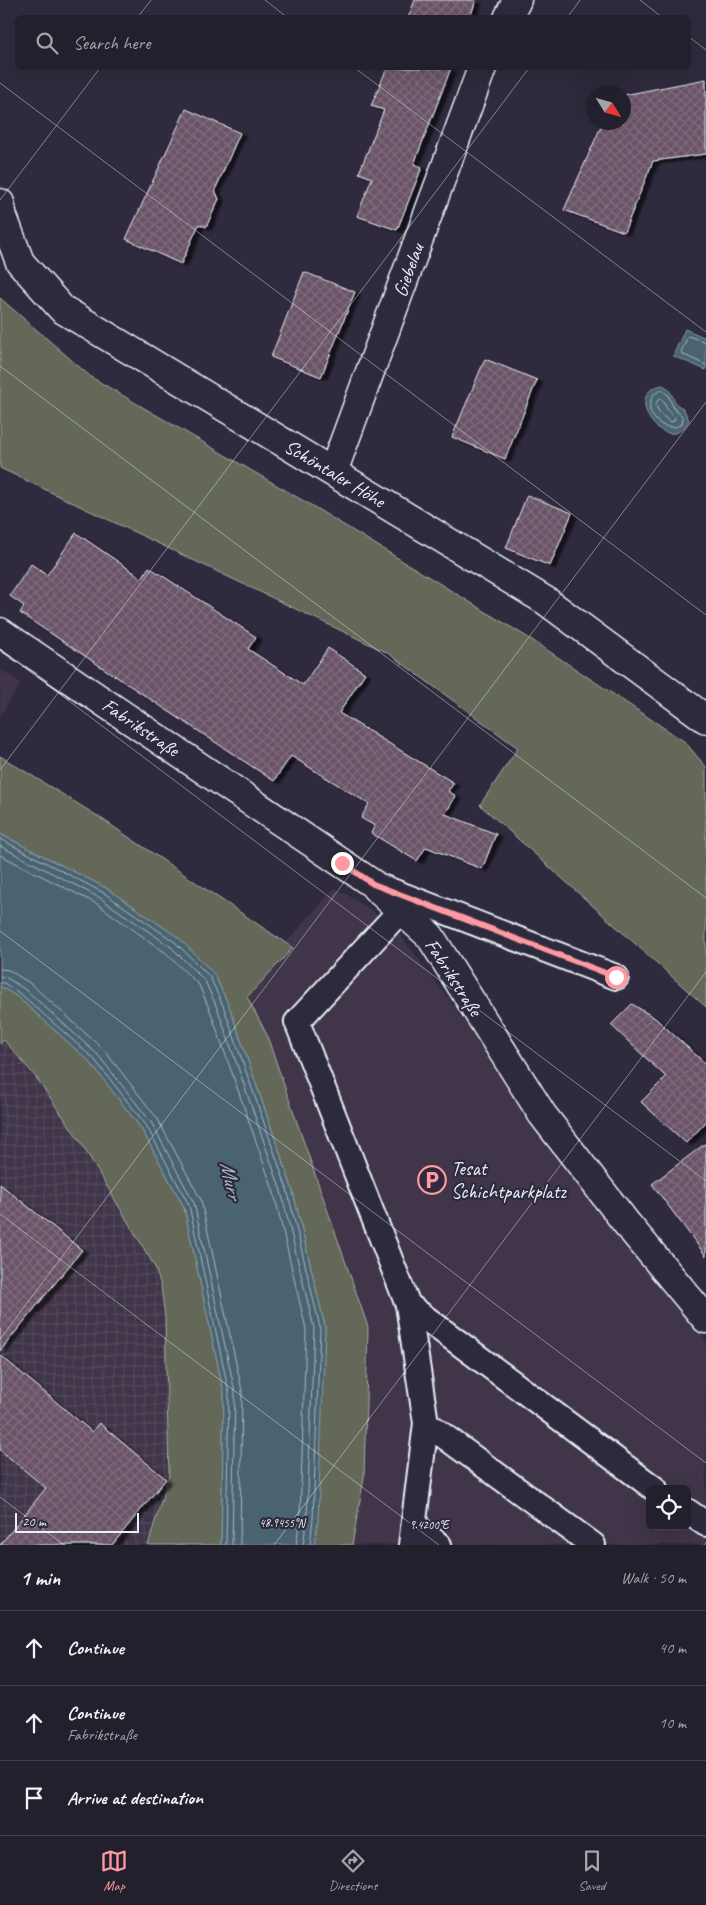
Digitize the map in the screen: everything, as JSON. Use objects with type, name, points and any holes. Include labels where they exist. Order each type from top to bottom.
[{"type":"street","points":[[510,15],[517,0]]},
{"type":"street","name":"Giebelau","points":[[333,472],[481,70]]},
{"type":"street","name":"Schöntaler Höhe","points":[[0,203],[20,262],[62,309],[546,601],[706,719]]},
{"type":"street","name":"Fabrikstraße","points":[[0,632],[373,884],[430,936],[542,1114],[627,1224],[706,1318]]},
{"type":"lane","points":[[373,884],[616,977]]},
{"type":"lane","points":[[401,910],[297,1022],[408,1305],[426,1423],[412,1535],[439,1545]]},
{"type":"lane","points":[[408,1305],[650,1485]]},
{"type":"lane","points":[[426,1423],[593,1545]]},
{"type":"lane","points":[[691,1514],[706,1524]]},
{"type":"shaded area","points":[[0,669],[21,683],[0,716]]},
{"type":"shaded area","name":"Tesat Schichtparkplatz","points":[[335,888],[369,908],[402,937],[706,1340],[706,1545],[314,1545],[292,1188],[229,1006]]},
{"type":"shaded area","points":[[3,1040],[35,1077],[80,1141],[155,1267],[161,1286],[165,1317],[169,1475],[148,1545],[0,1545],[0,1044]]},
{"type":"green space","points":[[0,298],[91,377],[314,507],[532,640],[685,742],[706,767],[706,1007],[480,805],[518,748],[388,653],[0,468]]},
{"type":"green space","points":[[0,756],[96,815],[293,948],[247,997],[266,1033],[368,1327],[364,1478],[352,1545],[314,1545],[325,1327],[292,1188],[229,1006],[214,974],[179,938],[106,888],[0,834]]},
{"type":"green space","points":[[0,986],[19,998],[90,1062],[141,1128],[184,1207],[224,1393],[221,1545],[148,1545],[169,1475],[165,1317],[161,1286],[155,1267],[80,1141],[35,1076],[4,1040],[0,1044]]},
{"type":"water","points":[[685,329],[706,338],[706,370],[673,356]]},
{"type":"water","points":[[663,385],[670,391],[676,404],[683,408],[689,420],[680,431],[670,433],[660,429],[651,421],[646,410],[645,399],[650,390]]},
{"type":"water","name":"Murr","points":[[0,834],[106,888],[179,938],[214,974],[229,1006],[292,1188],[325,1327],[318,1520],[314,1545],[221,1545],[224,1393],[184,1207],[141,1128],[90,1062],[19,998],[0,986]]},
{"type":"building","points":[[415,0],[476,0],[471,15],[409,15]]},
{"type":"building","points":[[386,70],[450,70],[414,164],[422,167],[397,230],[357,216],[372,178],[359,173],[384,110],[371,106]]},
{"type":"building","points":[[706,79],[706,154],[653,161],[624,232],[564,210],[599,130],[631,130],[631,94]]},
{"type":"building","points":[[186,109],[240,133],[215,190],[219,199],[206,227],[199,224],[181,264],[126,239]]},
{"type":"building","points":[[304,272],[355,292],[321,377],[271,357]]},
{"type":"building","points":[[485,359],[537,380],[505,459],[452,437]]},
{"type":"building","points":[[527,495],[572,513],[550,566],[506,548]]},
{"type":"building","points":[[76,533],[142,578],[149,567],[256,637],[248,649],[303,685],[328,648],[365,673],[339,713],[454,783],[448,791],[456,796],[445,814],[496,834],[482,869],[426,847],[417,861],[371,833],[375,826],[361,818],[369,804],[291,756],[274,781],[20,613],[24,606],[10,596],[31,564],[47,575]]},
{"type":"building","points":[[632,1004],[655,1018],[706,1064],[706,1122],[686,1143],[641,1102],[666,1077],[611,1025]]},
{"type":"building","points":[[706,1143],[706,1256],[652,1184]]},
{"type":"building","points":[[0,1184],[82,1250],[0,1351]]},
{"type":"building","points":[[0,1355],[92,1432],[99,1423],[166,1479],[112,1545],[0,1545],[46,1488],[0,1450]]},
{"type":"place","name":"Tesat Schichtparkplatz","points":[[432,1180]]},
{"type":"route","points":[[342,863],[373,884],[616,977]]}]
